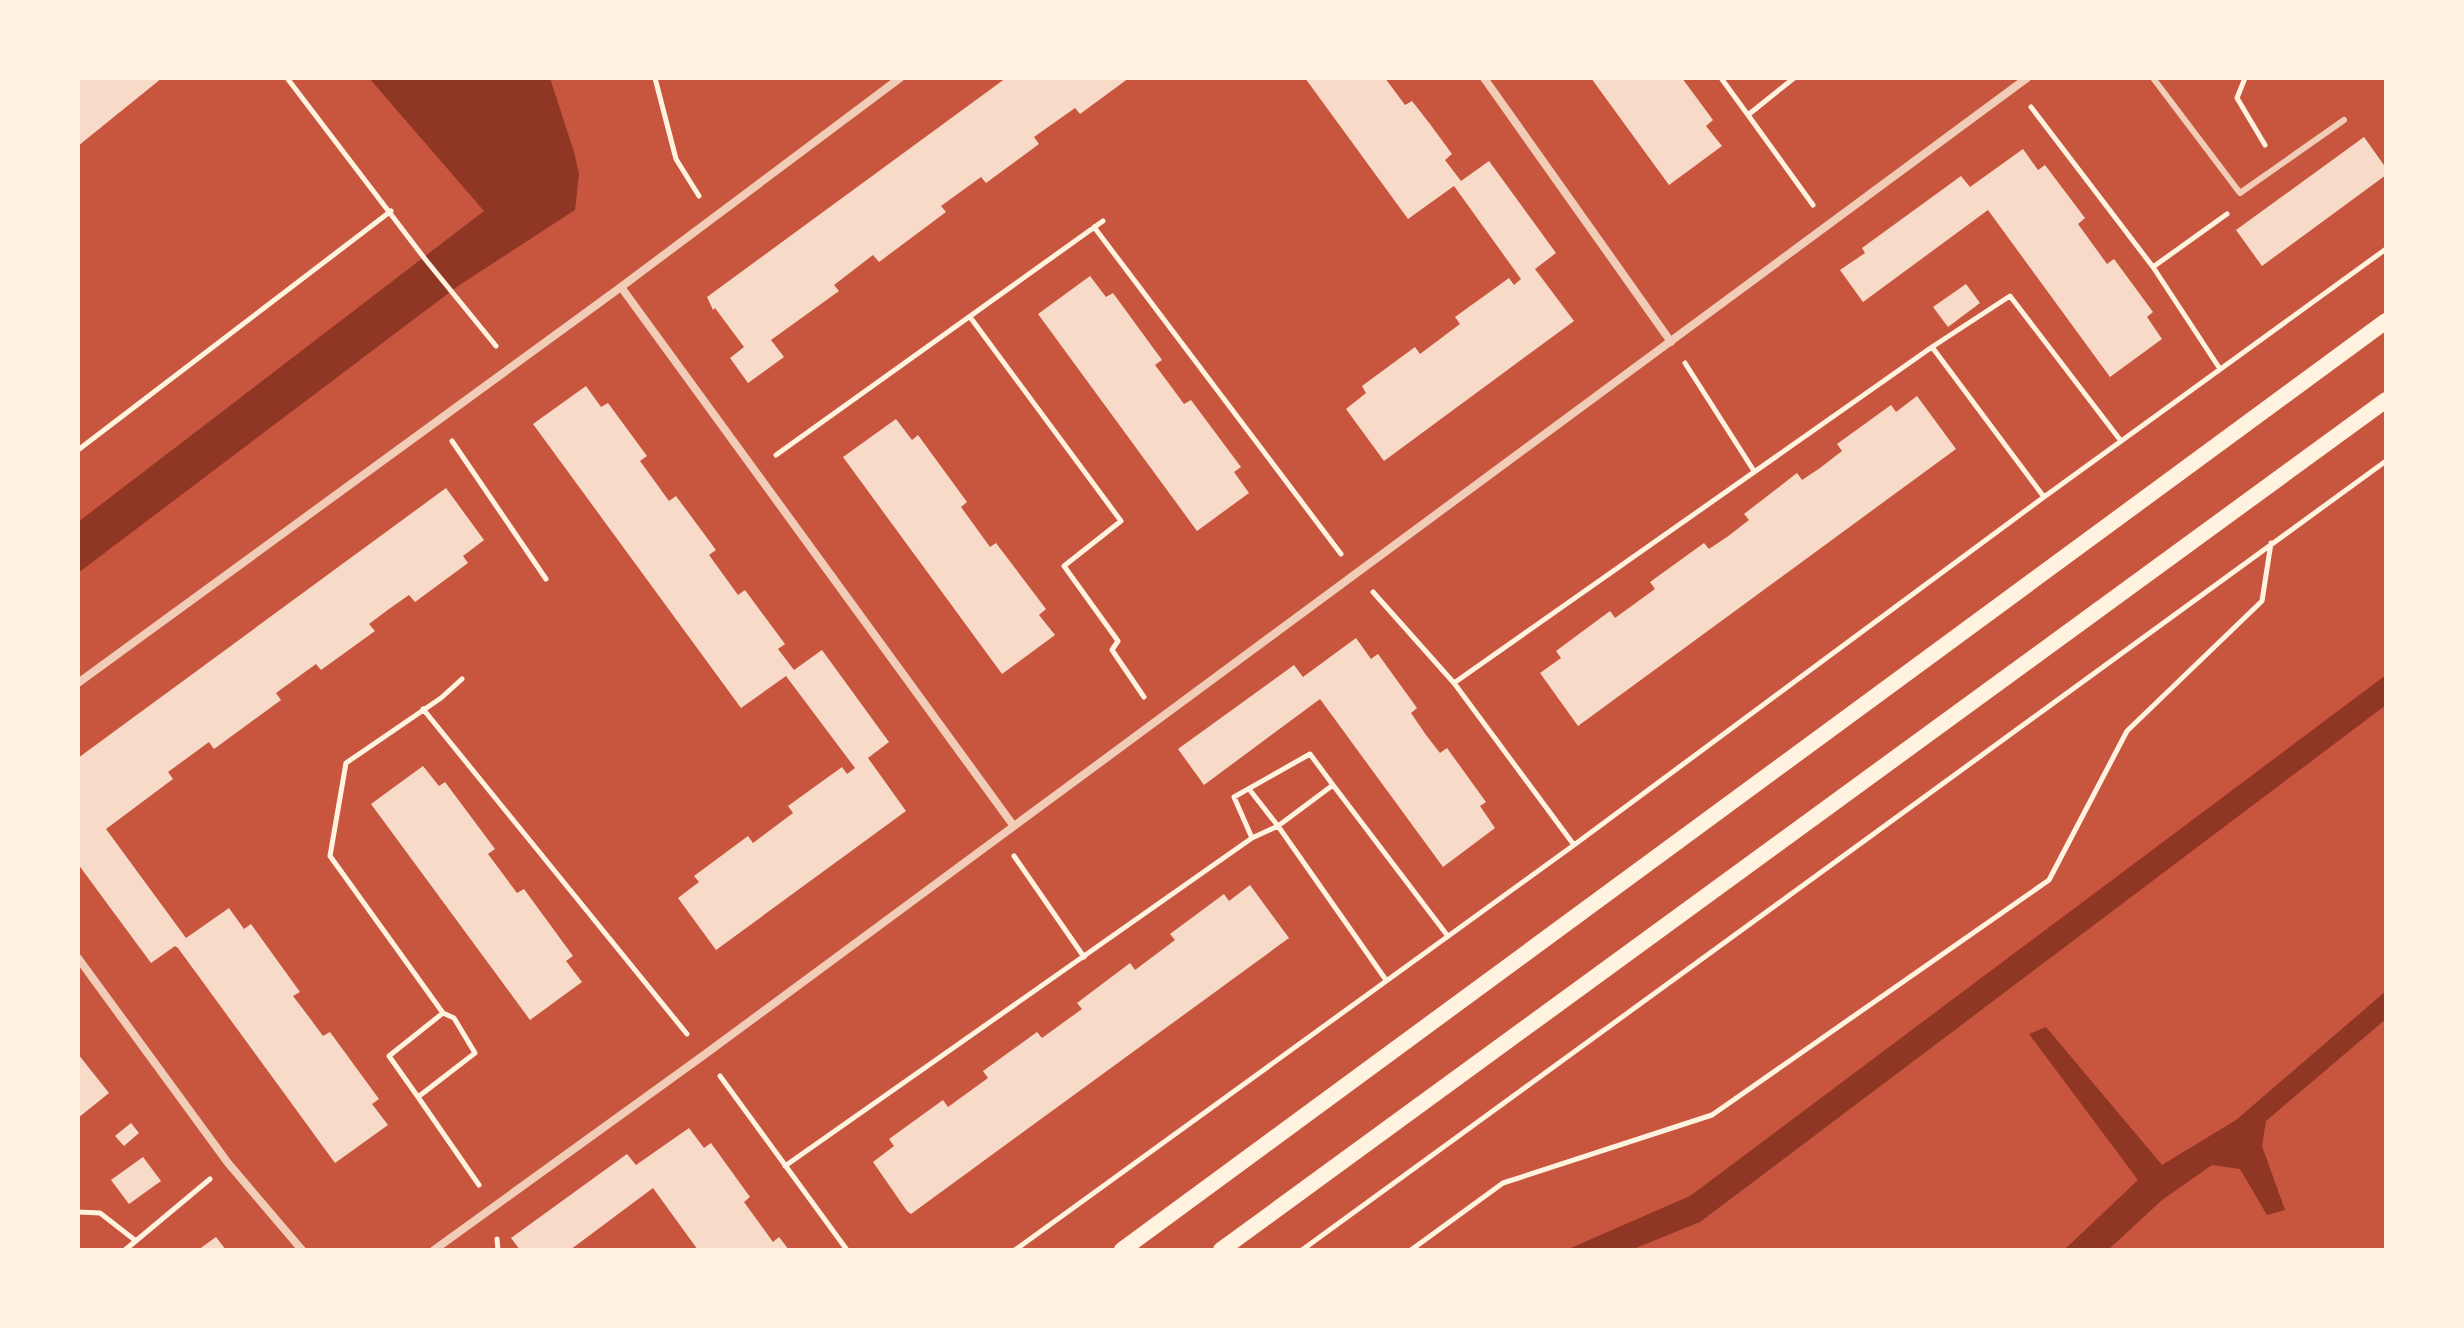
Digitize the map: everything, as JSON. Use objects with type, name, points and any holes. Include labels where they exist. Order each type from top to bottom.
[{"type":"main road","points":[[1122,1250],[2386,321]]},
{"type":"main road","points":[[1221,1250],[2386,400]]},
{"type":"street","points":[[78,683],[621,287],[900,78]]},
{"type":"street","points":[[1484,78],[1671,342]]},
{"type":"street","points":[[434,1250],[704,1055],[2027,78]]},
{"type":"street","points":[[621,287],[1013,825]]},
{"type":"street","points":[[78,958],[228,1163],[302,1250]]},
{"type":"lane","points":[[2153,78],[2240,193],[2344,120]]},
{"type":"path","points":[[287,78],[512,366]]},
{"type":"path","points":[[655,78],[676,159],[712,218]]},
{"type":"path","points":[[1721,78],[1828,227]]},
{"type":"path","points":[[1748,115],[1794,78]]},
{"type":"path","points":[[2245,78],[2237,98],[2277,166]]},
{"type":"path","points":[[2015,86],[2153,267],[2220,369]]},
{"type":"path","points":[[2153,267],[2230,212],[2240,193]]},
{"type":"path","points":[[78,450],[391,211]]},
{"type":"path","points":[[755,470],[1103,221]]},
{"type":"path","points":[[1094,227],[1356,573],[1454,683],[1574,845]]},
{"type":"path","points":[[1015,1250],[1574,845],[2044,497],[2386,249]]},
{"type":"path","points":[[1454,683],[1932,347],[2010,296],[2121,441]]},
{"type":"path","points":[[970,317],[1121,521],[1064,566],[1118,641],[1112,650],[1159,718]]},
{"type":"path","points":[[1671,342],[1754,471]]},
{"type":"path","points":[[1932,347],[2044,497]]},
{"type":"path","points":[[438,421],[546,579]]},
{"type":"path","points":[[1302,1250],[2386,461]]},
{"type":"path","points":[[1411,1250],[1503,1183],[1712,1115],[2049,880],[2127,731],[2262,601],[2271,543]]},
{"type":"path","points":[[418,1097],[475,1053],[454,1018],[443,1013],[330,856],[346,763],[462,679]]},
{"type":"path","points":[[423,709],[704,1055],[847,1250]]},
{"type":"path","points":[[1252,838],[1234,797],[1310,754],[1447,935]]},
{"type":"path","points":[[785,1166],[1252,838],[1278,826],[1333,785]]},
{"type":"path","points":[[1249,789],[1386,980]]},
{"type":"path","points":[[1000,835],[1084,957]]},
{"type":"path","points":[[443,1013],[389,1056],[493,1206]]},
{"type":"path","points":[[125,1250],[228,1163]]},
{"type":"path","points":[[78,1212],[100,1213],[136,1241]]},
{"type":"shaded area","points":[[369,78],[550,78],[579,174],[575,210],[458,286],[78,573],[78,522],[484,211]]},
{"type":"shaded area","points":[[2386,675],[2386,705],[1700,1222],[1631,1250],[1566,1250],[1690,1196]]},
{"type":"shaded area","points":[[2386,991],[2386,1019],[2266,1121],[2262,1146],[2285,1210],[2267,1215],[2240,1169],[2212,1165],[2162,1200],[2108,1250],[2064,1250],[2138,1180],[2029,1034],[2046,1027],[2162,1165],[2236,1120]]},
{"type":"building","points":[[78,78],[162,78],[78,146]]},
{"type":"building","points":[[1006,78],[1129,78],[1080,114],[1075,108],[1034,137],[1039,144],[986,183],[981,177],[941,206],[946,212],[879,262],[873,255],[834,285],[839,291],[771,340],[784,357],[748,383],[730,358],[744,347],[715,308],[713,310],[707,297]]},
{"type":"building","points":[[1305,78],[1385,78],[1405,105],[1412,101],[1430,124],[1452,154],[1445,160],[1461,181],[1489,161],[1556,253],[1535,269],[1574,321],[1384,461],[1346,409],[1366,393],[1362,386],[1415,347],[1420,354],[1460,324],[1455,317],[1509,278],[1514,285],[1521,279],[1454,186],[1408,219]]},
{"type":"building","points":[[1591,78],[1682,78],[1713,120],[1706,126],[1722,146],[1669,185]]},
{"type":"building","points":[[2364,137],[2386,168],[2386,175],[2262,266],[2236,230]]},
{"type":"building","points":[[2023,149],[2038,170],[2045,165],[2085,218],[2078,224],[2107,264],[2114,259],[2153,312],[2147,317],[2162,339],[2110,377],[1988,210],[1863,302],[1840,270],[1865,253],[1862,248],[1961,176],[1970,187]]},
{"type":"building","points":[[1090,276],[1106,297],[1113,293],[1162,360],[1155,365],[1184,404],[1191,400],[1241,467],[1234,472],[1249,493],[1197,531],[1038,314]]},
{"type":"building","points":[[1966,284],[1980,303],[1948,327],[1933,307]]},
{"type":"building","points":[[586,386],[601,407],[608,403],[647,456],[640,461],[669,501],[676,496],[716,550],[709,555],[738,595],[745,590],[785,644],[778,649],[794,670],[822,650],[889,742],[868,758],[906,811],[716,950],[678,898],[699,882],[694,876],[748,836],[753,843],[793,813],[788,806],[842,767],[847,774],[855,768],[786,676],[741,708],[533,424]]},
{"type":"building","points":[[1917,396],[1956,449],[1578,726],[1540,673],[1561,658],[1556,651],[1610,611],[1615,618],[1655,589],[1650,582],[1704,543],[1709,549],[1727,537],[1749,520],[1744,514],[1797,473],[1802,480],[1820,468],[1842,451],[1837,444],[1891,405],[1896,412]]},
{"type":"building","points":[[896,419],[912,440],[918,435],[967,502],[961,507],[990,547],[996,543],[1046,609],[1039,615],[1055,635],[1002,674],[843,457]]},
{"type":"building","points":[[446,488],[484,540],[463,556],[468,563],[415,602],[409,595],[389,609],[369,624],[375,631],[321,670],[316,664],[276,693],[281,700],[214,749],[209,742],[168,772],[173,779],[106,829],[186,938],[229,908],[244,929],[251,924],[300,992],[293,996],[323,1036],[330,1032],[379,1099],[372,1104],[388,1125],[335,1163],[178,948],[175,946],[151,963],[78,864],[78,758]]},
{"type":"building","points":[[1356,638],[1371,659],[1378,654],[1417,708],[1411,713],[1426,735],[1440,753],[1447,748],[1486,802],[1480,806],[1495,828],[1443,867],[1320,699],[1204,785],[1178,749],[1294,665],[1303,677]]},
{"type":"building","points":[[423,766],[439,786],[445,782],[495,849],[488,854],[517,893],[524,889],[573,956],[566,961],[582,982],[530,1020],[371,804]]},
{"type":"building","points":[[1250,885],[1289,938],[911,1214],[907,1211],[873,1162],[894,1146],[889,1139],[943,1100],[948,1107],[988,1078],[983,1071],[1037,1032],[1042,1038],[1082,1009],[1077,1003],[1130,963],[1135,970],[1175,940],[1170,934],[1224,894],[1229,901]]},
{"type":"building","points":[[78,1054],[109,1093],[78,1118]]},
{"type":"building","points":[[131,1123],[139,1133],[124,1146],[115,1136]]},
{"type":"building","points":[[689,1128],[704,1148],[711,1143],[750,1197],[744,1202],[773,1242],[779,1237],[789,1250],[698,1250],[653,1188],[570,1250],[520,1250],[511,1238],[627,1154],[636,1165]]},
{"type":"building","points":[[143,1157],[161,1181],[129,1204],[111,1180]]},
{"type":"building","points":[[216,1237],[226,1250],[198,1250]]}]
